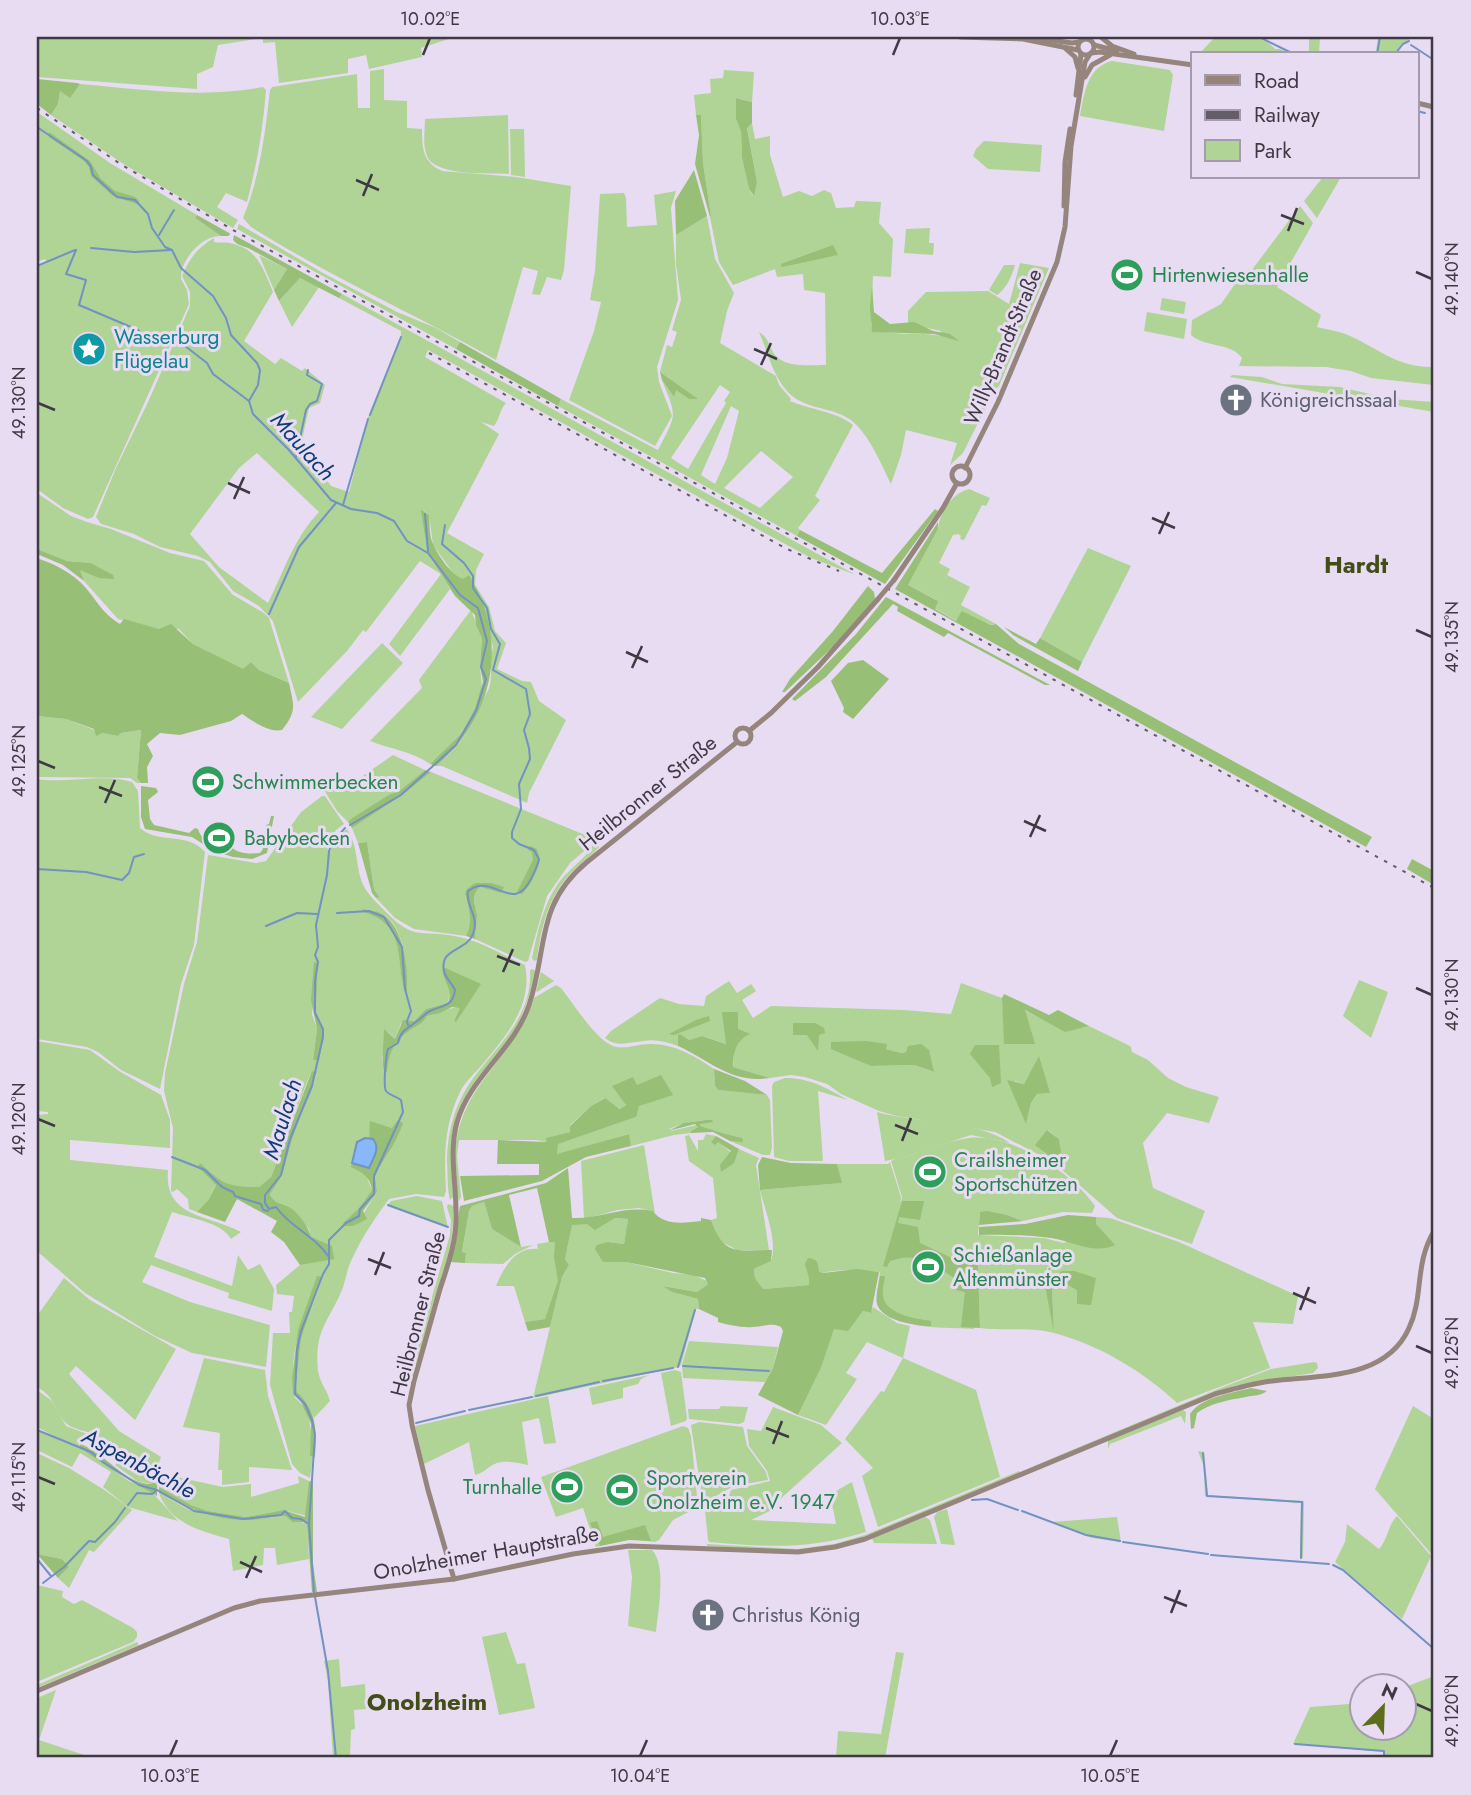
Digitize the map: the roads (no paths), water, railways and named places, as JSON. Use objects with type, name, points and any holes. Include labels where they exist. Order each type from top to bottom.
[{"type":"main road","points":[[960,37],[1003,37],[1061,46],[1090,54],[1100,52],[1191,65]]},
{"type":"main road","points":[[1031,37],[1072,43],[1087,40],[1148,58]]},
{"type":"main road","points":[[1101,37],[1108,44],[1137,55]]},
{"type":"main road","name":"Willy-Brandt-Straße","points":[[1063,237],[1067,141],[1079,75],[1079,52],[1087,40]]},
{"type":"main road","name":"Willy-Brandt-Straße","points":[[965,468],[998,402],[1044,295],[1063,237],[1071,146],[1085,62],[1090,54],[1087,40]]},
{"type":"main road","points":[[1061,46],[1074,57],[1079,75]]},
{"type":"main road","points":[[1080,90],[1092,65],[1101,58],[1116,54]]},
{"type":"main road","points":[[965,468],[969,472],[969,480],[957,483],[953,475],[955,470],[965,468]]},
{"type":"main road","points":[[749,731],[818,667],[878,600],[936,518],[957,483]]},
{"type":"main road","points":[[739,729],[749,731],[751,737],[748,743],[737,741],[735,735],[739,729]]},
{"type":"main road","name":"Heilbronner Straße","points":[[454,1579],[422,1469],[409,1405],[455,1237],[456,1203],[452,1155],[457,1121],[470,1095],[508,1046],[523,1021],[533,994],[546,922],[567,881],[737,741]]},
{"type":"main road","name":"Onolzheimer Hauptstraße","points":[[37,1690],[245,1604],[454,1579],[625,1546],[769,1553],[817,1550],[865,1539],[1215,1394],[1270,1381],[1373,1365],[1390,1354],[1402,1341],[1414,1316],[1420,1263],[1434,1231]]},
{"type":"water","name":"Schwimmerbecken","points":[[222,776],[223,785],[194,789],[193,780]]},
{"type":"water","points":[[365,1138],[373,1139],[376,1146],[376,1154],[369,1168],[352,1163],[357,1142]]},
{"type":"waterway","points":[[1259,37],[1290,52]]},
{"type":"waterway","points":[[1377,52],[1380,37]]},
{"type":"waterway","points":[[1397,52],[1409,41]]},
{"type":"waterway","points":[[1411,45],[1434,60]]},
{"type":"waterway","points":[[1418,111],[1425,113]]},
{"type":"waterway","name":"Maulach","points":[[37,127],[87,161],[93,175],[117,197],[135,200],[148,214],[152,228],[165,247],[172,250],[181,268],[213,296],[226,318],[231,335],[257,363],[260,370],[258,385],[249,401],[253,414],[289,450],[331,500],[351,509],[377,513],[394,521],[407,541],[428,553],[460,595],[478,608],[487,641],[481,667],[486,679],[476,711],[456,745],[401,795],[350,825]]},
{"type":"waterway","points":[[159,235],[174,210]]},
{"type":"waterway","points":[[91,248],[134,252],[171,250]]},
{"type":"waterway","points":[[37,266],[75,250]]},
{"type":"waterway","points":[[76,250],[66,274],[86,280],[79,305],[138,330],[145,337],[173,338]]},
{"type":"waterway","points":[[370,415],[401,337]]},
{"type":"waterway","points":[[176,339],[207,363],[213,374],[249,401]]},
{"type":"waterway","points":[[296,457],[306,410],[310,404],[317,401],[322,384],[307,375],[308,370]]},
{"type":"waterway","points":[[343,505],[368,419]]},
{"type":"waterway","points":[[269,614],[299,547],[336,503]]},
{"type":"waterway","points":[[425,514],[428,551]]},
{"type":"waterway","points":[[314,1592],[309,1524],[315,1435],[305,1404],[295,1394],[297,1350],[301,1331],[329,1264],[329,1240],[346,1223],[359,1216],[360,1209],[374,1194],[374,1176],[403,1112],[401,1100],[385,1088],[388,1049],[398,1043],[405,1030],[430,1011],[447,1005],[452,1000],[455,990],[445,974],[444,964],[449,954],[470,940],[475,928],[468,891],[477,886],[486,886],[517,894],[531,879],[539,859],[534,850],[512,838],[521,809],[519,784],[530,759],[524,730],[530,714],[526,689],[493,670],[500,644],[491,629],[487,608],[473,588],[473,576],[464,563],[442,544],[445,525]]},
{"type":"waterway","name":"Maulach","points":[[329,1257],[276,1207],[269,1209],[265,1203],[265,1195],[281,1175],[290,1139],[312,1086],[323,1037],[323,1029],[315,1013],[318,962],[315,955],[318,947],[316,925],[327,875],[329,851],[332,843],[345,828]]},
{"type":"waterway","points":[[37,869],[86,872],[122,880],[129,873],[134,857],[144,854]]},
{"type":"waterway","points":[[337,913],[369,911],[384,917],[402,947],[405,989],[411,1011],[408,1025]]},
{"type":"waterway","points":[[266,926],[297,913],[317,914]]},
{"type":"waterway","points":[[172,1157],[205,1170],[235,1196],[261,1204],[263,1210],[268,1211]]},
{"type":"waterway","points":[[388,1205],[448,1227]]},
{"type":"waterway","points":[[678,1367],[695,1310]]},
{"type":"waterway","points":[[683,1366],[769,1371]]},
{"type":"waterway","points":[[603,1381],[673,1368]]},
{"type":"waterway","points":[[536,1396],[599,1382]]},
{"type":"waterway","points":[[469,1410],[532,1397]]},
{"type":"waterway","points":[[416,1423],[465,1411]]},
{"type":"waterway","name":"Aspenbächle","points":[[37,1430],[91,1452],[139,1485],[157,1490],[194,1511],[243,1519],[281,1515],[285,1511],[292,1518],[307,1523]]},
{"type":"waterway","points":[[1203,1453],[1207,1496],[1302,1502],[1301,1558]]},
{"type":"waterway","points":[[128,1505],[137,1493],[152,1494],[157,1490]]},
{"type":"waterway","points":[[972,1500],[987,1499],[1018,1510]]},
{"type":"waterway","points":[[43,1583],[64,1567],[89,1541],[95,1542],[125,1508]]},
{"type":"waterway","points":[[1022,1511],[1086,1535],[1120,1541]]},
{"type":"waterway","points":[[1123,1542],[1208,1554]]},
{"type":"waterway","points":[[1211,1555],[1329,1564]]},
{"type":"waterway","points":[[37,1559],[51,1576]]},
{"type":"waterway","points":[[1333,1565],[1343,1570],[1434,1649]]},
{"type":"waterway","name":"Maulach","points":[[315,1597],[328,1671],[336,1758]]},
{"type":"waterway","points":[[1295,1744],[1384,1751],[1384,1758]]},
{"type":"railway","points":[[37,108],[122,165],[233,230],[1434,888]]},
{"type":"railway","points":[[429,353],[787,549],[839,571]]},
{"type":"place","name":"Hirtenwiesenhalle","points":[[1127,275]]},
{"type":"place","name":"Wasserburg Flügelau","points":[[89,349]]},
{"type":"place","name":"Königreichssaal","points":[[1236,400]]},
{"type":"place","name":"Schwimmerbecken","points":[[208,782]]},
{"type":"place","name":"Babybecken","points":[[219,838]]},
{"type":"place","name":"Crailsheimer Sportschützen","points":[[930,1172]]},
{"type":"place","name":"Schießanlage Altenmünster","points":[[928,1267]]},
{"type":"place","name":"Turnhalle","points":[[567,1487]]},
{"type":"place","name":"Sportverein Onolzheim e.V. 1947","points":[[622,1490]]},
{"type":"place","name":"Christus König","points":[[708,1615]]},
{"type":"district","name":"Hardt","points":[[1356,565]]},
{"type":"district","name":"Onolzheim","points":[[427,1702]]}]
